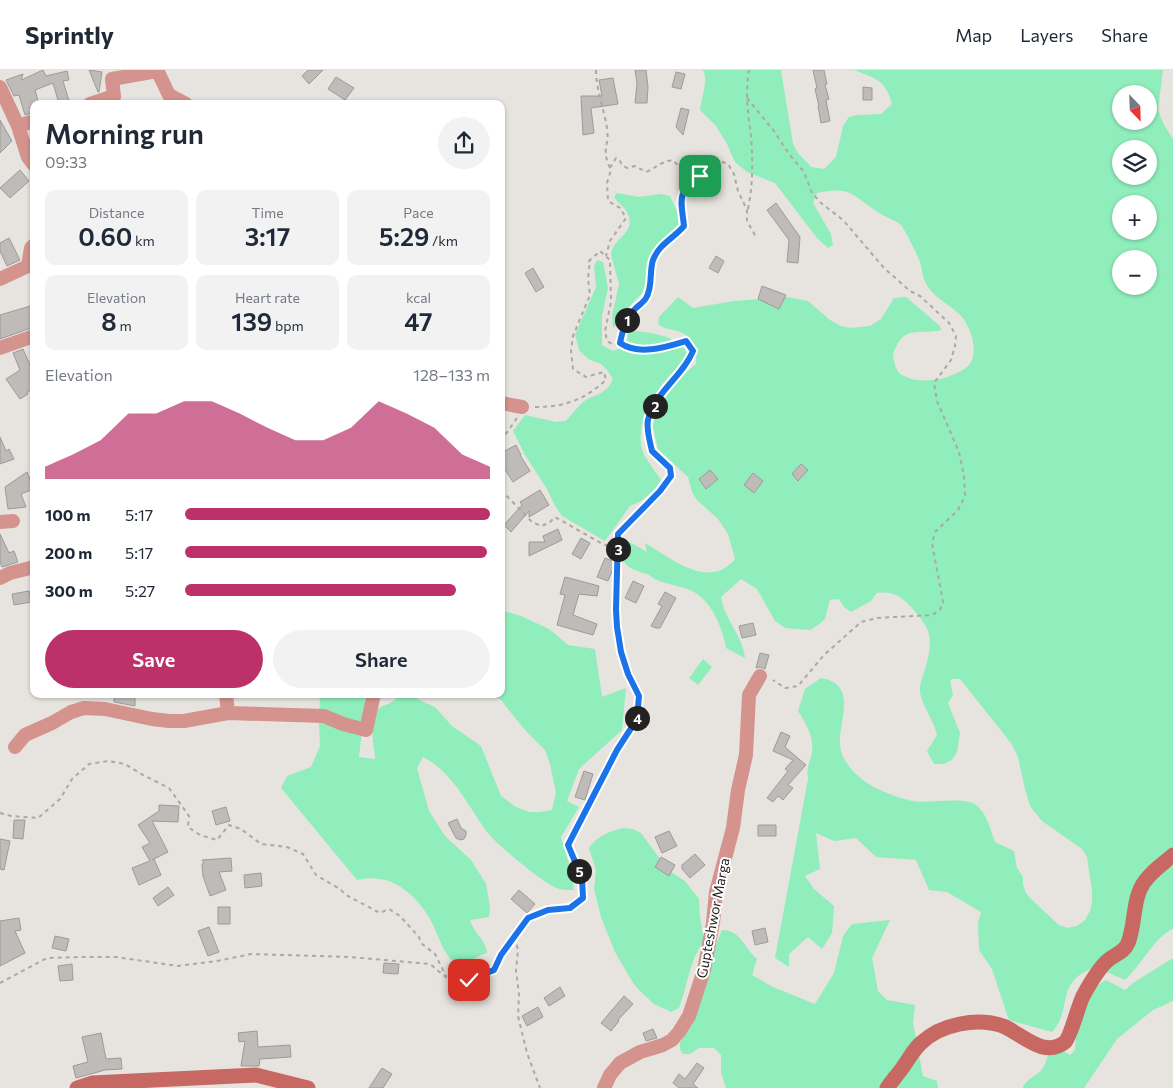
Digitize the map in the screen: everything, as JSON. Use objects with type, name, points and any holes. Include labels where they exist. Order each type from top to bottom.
[{"type":"street","points":[[102,100],[114,96],[112,79],[157,70],[169,95],[178,100]]},
{"type":"street","points":[[0,87],[18,126],[30,160]]},
{"type":"street","points":[[18,126],[30,122]]},
{"type":"street","points":[[0,279],[28,266],[30,254]]},
{"type":"street","points":[[0,348],[30,337]]},
{"type":"street","points":[[505,403],[522,407]]},
{"type":"street","points":[[0,578],[10,573],[30,568]]},
{"type":"street","name":"Gupteshwor Marga","points":[[604,1088],[610,1075],[620,1063],[640,1052],[663,1045],[672,1040],[690,1016],[704,970],[713,923],[716,892],[733,828],[738,790],[746,755],[749,695],[760,676]]},
{"type":"street","points":[[226,698],[228,713]]},
{"type":"street","points":[[15,747],[25,735],[71,712],[84,708],[105,709],[170,721],[184,721],[228,713],[324,716],[343,724],[366,730],[373,698]]},
{"type":"street","points":[[887,1088],[922,1042],[952,1025],[976,1021],[1003,1026],[1043,1048],[1054,1047],[1064,1042],[1068,1037],[1079,1004],[1087,989],[1105,963],[1122,952],[1128,943],[1138,894],[1144,882],[1173,855]]},
{"type":"street","points":[[77,1088],[92,1083],[256,1076],[308,1088]]},
{"type":"path","points":[[596,70],[600,101],[608,130],[604,154],[611,170]]},
{"type":"path","points":[[749,70],[747,98],[752,148],[753,184],[747,222],[756,237]]},
{"type":"path","points":[[747,98],[804,172],[812,193],[821,203],[843,220],[884,268],[910,291],[920,296],[949,323],[956,336],[955,346],[951,360],[934,383],[937,401],[959,452],[964,476],[964,496],[958,510],[935,532],[932,543],[943,602],[940,610],[932,615],[877,618],[861,622],[824,655],[798,686],[785,688],[777,681],[760,676]]},
{"type":"path","points":[[606,256],[610,241],[626,218],[620,208],[608,201],[606,183],[610,168],[616,158],[627,168],[635,166],[646,172],[663,161],[673,160],[692,182]]},
{"type":"path","points":[[620,343],[623,325],[646,298],[653,259],[662,244],[677,234],[684,226],[682,196],[686,187],[720,161],[728,164],[734,174],[738,191],[748,210]]},
{"type":"path","points":[[505,435],[522,407],[564,405],[581,399],[606,380],[604,372],[586,377],[573,369],[571,351],[573,336],[590,295],[588,278],[590,260],[600,251],[610,260],[611,302],[605,331],[607,341],[614,345],[620,343]]},
{"type":"path","points":[[0,983],[47,958],[116,957],[178,966],[217,962],[251,954],[350,957],[430,964],[447,978],[469,980],[494,970],[501,955],[528,918],[548,910],[570,908],[583,898],[582,878],[568,845],[617,750],[637,719],[639,696],[628,674],[621,652],[617,627],[618,534],[660,491],[671,476],[670,468],[652,451],[648,419],[665,388],[690,360],[693,351],[686,341],[663,348],[639,349],[629,349],[620,343]]},
{"type":"path","points":[[505,494],[532,522],[541,526],[549,523],[555,517],[612,548],[618,559]]},
{"type":"path","points":[[0,813],[11,816],[38,818],[60,799],[72,779],[89,764],[108,761],[125,764],[169,788],[189,816],[188,828],[200,835],[216,840],[229,825],[245,832],[261,844],[288,847],[303,854],[316,874],[346,895],[380,913],[389,909],[400,916],[419,937],[421,943],[435,954],[447,978]]},
{"type":"path","points":[[515,936],[518,950],[516,970],[519,994],[518,1016],[527,1053],[540,1088]]},
{"type":"green space","points":[[703,70],[781,70],[793,144],[798,153],[811,167],[824,169],[836,157],[843,126],[849,117],[881,114],[892,104],[886,89],[879,81],[854,70],[1163,70],[1158,110],[1164,125],[1173,139],[1173,929],[1154,944],[1125,980],[1095,967],[1082,973],[1069,988],[1062,1014],[1052,1032],[1009,1020],[992,969],[979,950],[978,923],[981,912],[947,892],[929,890],[916,860],[876,857],[856,838],[834,841],[816,833],[820,869],[805,876],[814,889],[834,906],[832,933],[822,949],[808,937],[789,954],[789,967],[775,958],[812,752],[811,735],[798,711],[805,689],[821,678],[833,682],[840,688],[844,705],[840,736],[842,756],[859,777],[880,790],[912,801],[963,801],[976,805],[986,817],[995,842],[1014,851],[1017,868],[1023,877],[1026,893],[1032,900],[1059,925],[1068,928],[1077,926],[1085,920],[1090,911],[1092,891],[1087,857],[1082,849],[1042,821],[1030,806],[1018,757],[1011,743],[960,679],[952,679],[950,681],[953,695],[948,703],[960,733],[957,752],[952,760],[944,764],[934,764],[927,751],[937,735],[920,694],[929,650],[929,636],[924,623],[911,607],[900,597],[888,593],[877,593],[871,601],[851,612],[844,607],[839,599],[830,600],[825,619],[810,630],[785,628],[775,621],[757,589],[741,579],[721,597],[726,613],[741,642],[745,658],[726,648],[716,617],[700,596],[690,590],[656,580],[647,574],[633,569],[626,565],[622,558],[622,551],[626,540],[647,552],[645,543],[678,563],[702,572],[714,572],[725,568],[735,559],[728,534],[718,519],[697,500],[692,492],[688,477],[658,449],[653,427],[655,415],[673,383],[696,364],[695,348],[690,339],[682,333],[658,324],[659,317],[678,297],[693,308],[734,301],[787,297],[808,301],[830,320],[850,328],[870,326],[881,319],[894,298],[906,297],[940,326],[941,330],[910,333],[900,340],[894,351],[893,359],[900,373],[915,380],[941,379],[965,369],[972,361],[973,341],[965,322],[958,313],[928,287],[917,254],[901,225],[852,194],[838,191],[817,193],[813,203],[831,234],[833,245],[828,248],[817,238],[775,183],[747,172],[735,162],[716,126],[700,110],[705,79]]},
{"type":"green space","points":[[617,193],[639,197],[660,194],[670,196],[677,212],[679,224],[678,228],[658,244],[650,256],[643,292],[622,314],[613,328],[612,316],[619,284],[611,255],[615,244],[627,231],[630,219],[626,210],[614,197]]},
{"type":"green space","points":[[597,260],[603,262],[608,288],[602,316],[602,345],[613,351],[627,346],[628,330],[661,335],[675,341],[687,353],[654,396],[642,428],[642,449],[661,480],[654,490],[641,501],[630,506],[605,541],[562,516],[525,455],[513,431],[525,415],[556,422],[566,421],[582,403],[603,392],[613,379],[601,364],[588,359],[579,350],[575,335],[596,287],[594,267]]},
{"type":"green space","points":[[505,611],[521,616],[549,629],[568,645],[595,649],[602,697],[626,688],[622,730],[579,769],[567,801],[579,807],[561,837],[571,870],[574,890],[565,890],[552,886],[537,876],[492,838],[451,780],[434,763],[423,757],[417,768],[429,811],[445,836],[471,860],[486,884],[490,907],[489,917],[470,920],[484,943],[487,953],[458,968],[446,953],[427,914],[413,897],[406,890],[388,881],[368,878],[357,880],[281,788],[287,776],[311,767],[320,746],[320,698],[366,698],[359,757],[375,759],[372,724],[376,711],[396,698],[417,698],[435,707],[452,726],[481,746],[501,796],[516,807],[529,812],[552,810],[556,793],[545,750],[525,730],[500,699],[496,698],[505,698]]},
{"type":"green space","points":[[703,659],[712,667],[698,685],[689,678]]},
{"type":"green space","points":[[623,828],[633,829],[641,833],[668,870],[685,881],[699,899],[704,941],[695,956],[679,1008],[671,1012],[654,1004],[633,983],[615,952],[601,917],[594,889],[596,870],[589,848],[604,835]]},
{"type":"green space","points":[[890,920],[872,958],[878,991],[887,1000],[915,1005],[913,1023],[923,1076],[937,1081],[938,1088],[726,1088],[721,1072],[721,1055],[714,1048],[699,1048],[690,1054],[683,1054],[680,1049],[680,1042],[692,1025],[722,930],[729,931],[738,936],[757,959],[752,975],[773,987],[815,1004],[834,973],[843,936],[852,924]]},
{"type":"green space","points":[[1173,958],[1173,1001],[1153,1010],[1117,1039],[1084,1088],[1023,1088],[1027,1081],[1041,1071],[1048,1055],[1063,1051],[1070,1055],[1075,1050],[1079,1020],[1087,1000],[1098,985],[1106,980],[1125,990]]},
{"type":"building","points":[[43,70],[46,76],[67,71],[69,80],[63,81],[69,100],[58,100],[53,83],[35,90],[38,100],[30,100],[30,113],[25,115],[19,95],[14,96],[6,80],[23,74],[21,80]]},
{"type":"building","points":[[89,70],[102,72],[99,92],[98,92]]},
{"type":"building","points":[[308,70],[323,70],[309,84],[302,76]]},
{"type":"building","points":[[635,70],[646,70],[647,103],[635,103],[637,83]]},
{"type":"building","points":[[813,70],[824,70],[827,84],[825,85],[829,99],[826,100],[830,121],[821,123]]},
{"type":"building","points":[[676,72],[685,74],[681,89],[672,87]]},
{"type":"building","points":[[336,77],[354,88],[345,100],[328,89]]},
{"type":"building","points":[[613,78],[618,104],[591,108],[594,133],[583,135],[581,96],[602,96],[599,80]]},
{"type":"building","points":[[863,87],[872,88],[872,100],[863,100]]},
{"type":"building","points":[[681,108],[689,110],[683,135],[676,127]]},
{"type":"building","points":[[0,120],[12,141],[0,153]]},
{"type":"building","points":[[20,170],[29,181],[10,198],[0,188]]},
{"type":"building","points":[[776,203],[800,237],[798,263],[787,262],[789,240],[767,210]]},
{"type":"building","points":[[9,238],[20,260],[7,266],[0,251],[0,243]]},
{"type":"building","points":[[716,256],[724,261],[718,273],[709,268]]},
{"type":"building","points":[[533,268],[544,287],[536,292],[525,273]]},
{"type":"building","points":[[762,286],[786,295],[779,309],[758,299]]},
{"type":"building","points":[[30,306],[30,328],[0,339],[0,315]]},
{"type":"building","points":[[23,349],[30,365],[30,390],[20,399],[6,379],[20,370],[13,353]]},
{"type":"building","points":[[0,437],[6,451],[9,449],[14,459],[0,464]]},
{"type":"building","points":[[516,445],[530,471],[513,482],[505,469],[505,451]]},
{"type":"building","points":[[801,464],[808,470],[798,481],[792,474]]},
{"type":"building","points":[[710,470],[718,479],[706,489],[699,479]]},
{"type":"building","points":[[27,472],[30,479],[30,491],[21,494],[26,507],[8,509],[5,487]]},
{"type":"building","points":[[753,473],[763,481],[754,493],[744,485]]},
{"type":"building","points":[[540,490],[549,505],[529,517],[529,511],[511,532],[505,524],[522,505],[520,502]]},
{"type":"building","points":[[558,529],[562,540],[529,556],[529,542],[545,542],[543,536]]},
{"type":"building","points":[[0,534],[9,553],[14,551],[18,562],[2,567],[0,562]]},
{"type":"building","points":[[581,538],[590,543],[581,559],[572,554]]},
{"type":"building","points":[[605,558],[616,562],[608,581],[597,577]]},
{"type":"building","points":[[565,577],[599,586],[597,596],[579,594],[573,615],[597,624],[593,635],[557,625],[565,595],[560,594]]},
{"type":"building","points":[[633,581],[644,586],[636,603],[625,598]]},
{"type":"building","points":[[29,591],[30,602],[14,605],[12,594]]},
{"type":"building","points":[[665,592],[676,598],[660,628],[656,628],[651,626],[662,606],[658,604]]},
{"type":"building","points":[[753,623],[756,635],[742,638],[739,626]]},
{"type":"building","points":[[760,653],[769,655],[765,669],[756,668]]},
{"type":"building","points":[[114,698],[135,698],[135,706],[114,702]]},
{"type":"building","points":[[781,732],[790,736],[785,747],[806,765],[788,785],[793,788],[783,800],[778,796],[773,802],[767,798],[788,771],[785,769],[793,760],[773,751]]},
{"type":"building","points":[[584,771],[593,774],[585,800],[575,797]]},
{"type":"building","points":[[159,805],[179,806],[178,822],[152,821],[168,852],[154,859],[161,875],[139,885],[132,868],[150,861],[142,847],[150,843],[138,825],[159,811]]},
{"type":"building","points":[[226,807],[230,821],[216,825],[212,811]]},
{"type":"building","points":[[457,819],[461,828],[466,831],[464,839],[460,840],[456,838],[448,823]]},
{"type":"building","points":[[14,820],[25,820],[23,839],[13,838]]},
{"type":"building","points":[[758,825],[776,825],[776,836],[758,836]]},
{"type":"building","points":[[669,831],[677,846],[662,853],[655,837]]},
{"type":"building","points":[[0,839],[10,841],[4,870],[0,869]]},
{"type":"building","points":[[695,854],[705,865],[690,878],[682,869],[682,865]]},
{"type":"building","points":[[661,857],[675,865],[669,876],[655,867]]},
{"type":"building","points":[[231,858],[232,871],[219,872],[226,890],[210,896],[203,876],[202,864],[204,863],[202,860]]},
{"type":"building","points":[[261,873],[262,886],[245,888],[244,875]]},
{"type":"building","points":[[168,887],[174,895],[158,906],[153,898]]},
{"type":"building","points":[[519,890],[535,904],[527,913],[511,899]]},
{"type":"building","points":[[218,907],[230,907],[230,924],[218,924]]},
{"type":"building","points":[[19,918],[21,930],[15,931],[25,953],[0,966],[0,921]]},
{"type":"building","points":[[209,927],[219,952],[208,956],[198,931]]},
{"type":"building","points":[[765,928],[768,942],[755,945],[752,931]]},
{"type":"building","points":[[55,936],[69,939],[66,951],[52,948]]},
{"type":"building","points":[[384,963],[399,964],[398,974],[383,973]]},
{"type":"building","points":[[72,964],[73,980],[60,981],[58,966]]},
{"type":"building","points":[[560,987],[565,996],[549,1006],[544,998]]},
{"type":"building","points":[[624,996],[633,1004],[618,1020],[611,1031],[601,1023]]},
{"type":"building","points":[[538,1007],[543,1017],[527,1026],[522,1016]]},
{"type":"building","points":[[653,1029],[657,1038],[646,1041],[643,1033]]},
{"type":"building","points":[[257,1031],[258,1047],[290,1045],[291,1057],[260,1059],[259,1066],[241,1066],[245,1041],[239,1042],[238,1033]]},
{"type":"building","points":[[101,1033],[106,1059],[121,1058],[122,1069],[105,1070],[76,1078],[73,1066],[88,1062],[82,1037]]},
{"type":"building","points":[[697,1063],[704,1068],[693,1084],[698,1088],[679,1088],[673,1083],[679,1074],[685,1079]]},
{"type":"building","points":[[382,1068],[392,1074],[383,1088],[369,1088]]},
{"type":"route","points":[[469,980],[494,970],[501,955],[528,918],[548,910],[570,908],[583,898],[582,878],[568,845],[617,750],[637,719],[639,696],[628,674],[621,652],[617,627],[618,534],[660,491],[671,476],[670,468],[652,451],[648,419],[665,388],[690,360],[693,351],[686,341],[663,348],[639,349],[629,349],[620,343],[623,325],[646,298],[653,259],[662,244],[677,234],[684,226],[682,196],[686,187],[700,176]]}]
